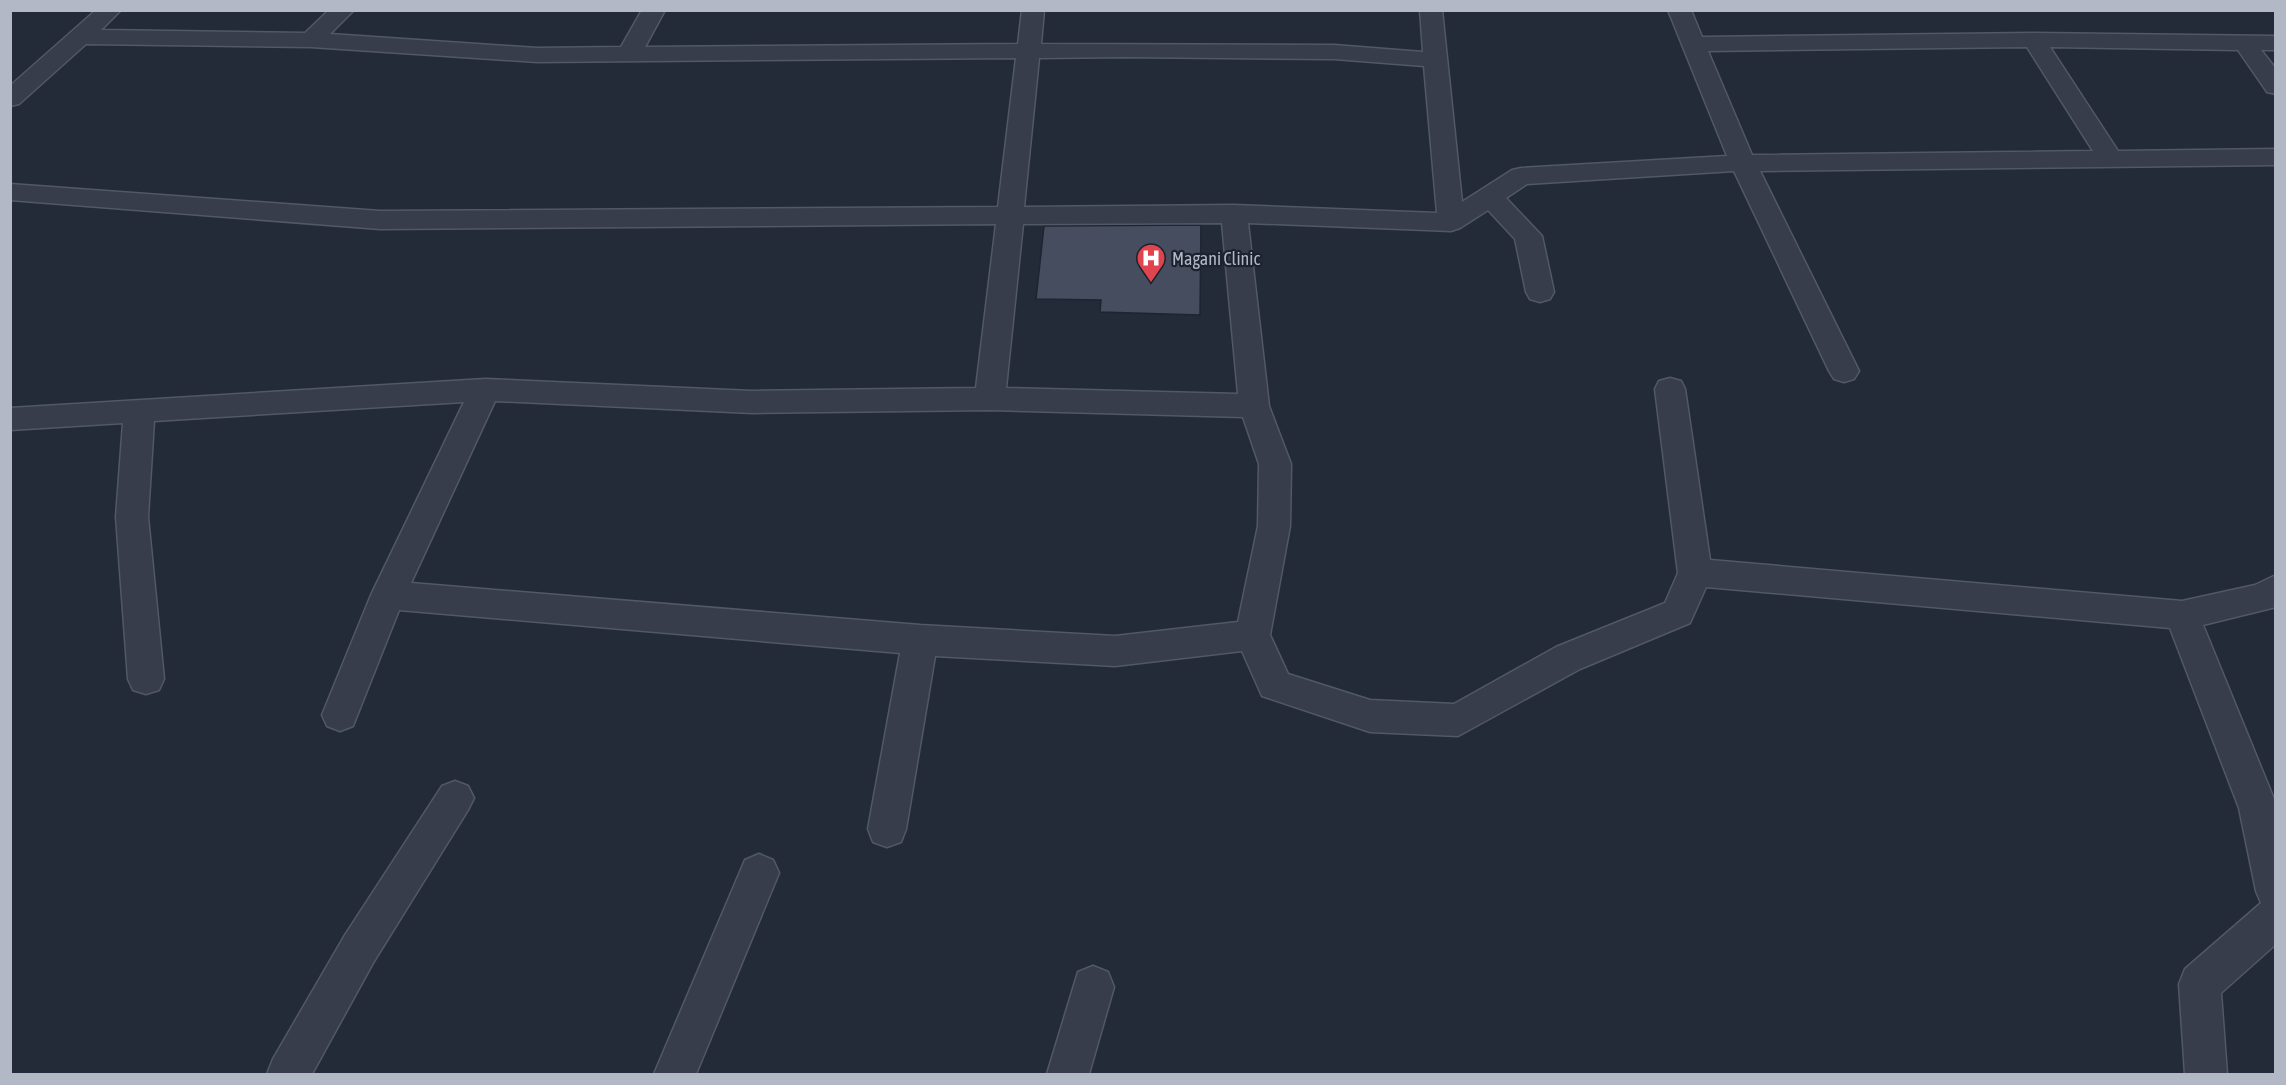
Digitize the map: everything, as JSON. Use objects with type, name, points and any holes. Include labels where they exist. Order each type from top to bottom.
[{"type":"street","points":[[10,99],[110,10]]},
{"type":"street","points":[[311,40],[343,10]]},
{"type":"street","points":[[629,54],[654,10]]},
{"type":"street","points":[[990,399],[1033,10]]},
{"type":"street","points":[[1431,10],[1451,222]]},
{"type":"street","points":[[1679,10],[1743,164],[1844,371]]},
{"type":"street","points":[[80,37],[311,40],[537,55],[1028,50],[1334,52],[1437,60]]},
{"type":"street","points":[[1693,44],[2034,40],[2276,44]]},
{"type":"street","points":[[2034,40],[2111,159]]},
{"type":"street","points":[[2244,42],[2276,87]]},
{"type":"street","points":[[10,192],[380,220],[1009,213],[1234,214],[1451,222],[1521,176],[1743,164],[2276,157]]},
{"type":"street","points":[[1490,197],[1528,236],[1540,292]]},
{"type":"street","points":[[1234,214],[1254,406],[1275,464],[1274,526],[1253,635],[1275,686],[1370,716],[1458,720],[1568,658],[1678,613],[1695,573],[1670,389]]},
{"type":"street","points":[[10,419],[485,390],[752,402],[990,399],[1254,406]]},
{"type":"street","points":[[340,715],[388,595],[485,390]]},
{"type":"street","points":[[139,411],[132,517],[146,679]]},
{"type":"street","points":[[1695,573],[2182,615],[2263,597],[2276,589]]},
{"type":"street","points":[[388,595],[920,640],[1115,651],[1253,635]]},
{"type":"street","points":[[2182,615],[2258,808],[2276,891]]},
{"type":"street","points":[[887,829],[920,640]]},
{"type":"street","points":[[288,1074],[359,949],[455,798]]},
{"type":"street","points":[[675,1074],[759,873]]},
{"type":"street","points":[[2206,1074],[2200,984],[2276,917]]},
{"type":"street","points":[[1068,1074],[1093,987]]},
{"type":"building","points":[[1201,225],[1200,315],[1100,312],[1101,300],[1036,299],[1044,226]]},
{"type":"place","name":"Magani Clinic","points":[[1151,284]]}]
